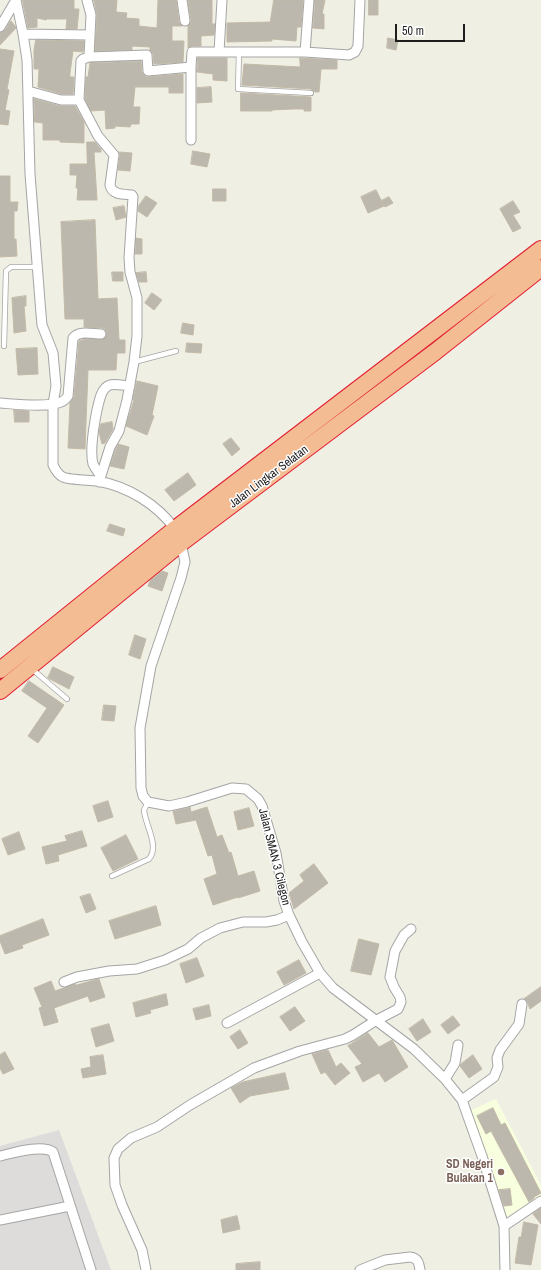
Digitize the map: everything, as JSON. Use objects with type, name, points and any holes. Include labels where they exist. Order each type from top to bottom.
[{"type":"highway","name":"Jalan Lingkar Selatan","points":[[0,670],[178,536],[541,249]]},
{"type":"highway","name":"Jalan Lingkar Selatan","points":[[0,691],[178,536],[435,352],[541,268]]},
{"type":"street","points":[[0,27],[3,16],[16,0]]},
{"type":"street","points":[[16,0],[27,60],[30,174],[42,325],[53,353],[56,386],[53,404],[52,459],[55,469],[63,477],[99,478],[147,501],[167,518],[178,536],[185,562],[182,578],[151,666],[140,728],[141,788],[143,796],[148,802]]},
{"type":"street","points":[[87,0],[91,15],[89,57]]},
{"type":"street","points":[[182,0],[185,21]]},
{"type":"street","points":[[219,52],[222,0]]},
{"type":"street","points":[[305,52],[309,0]]},
{"type":"street","points":[[191,140],[192,52],[305,52],[349,55],[356,52],[358,46],[360,0]]},
{"type":"street","points":[[23,34],[89,35]]},
{"type":"street","points":[[99,478],[110,447],[118,431],[127,400],[134,362],[137,336],[137,298],[130,272],[129,258],[133,197],[132,195],[116,193],[111,189],[110,184],[114,155],[98,136],[79,100],[81,61],[83,58],[89,57],[147,55],[148,71],[191,67]]},
{"type":"street","points":[[28,91],[60,100],[79,100]]},
{"type":"street","points":[[0,403],[22,405],[53,404],[65,400],[68,396],[73,338],[76,334],[80,333],[101,334]]},
{"type":"street","points":[[99,478],[92,459],[92,445],[103,388],[110,384],[130,386]]},
{"type":"street","name":"Jalan SMAN 3 Cilegon","points":[[148,802],[169,806],[232,788],[246,790],[258,799],[262,806],[276,853],[284,901],[302,942],[320,973],[332,988],[414,1049],[445,1080],[462,1100],[482,1156],[504,1226],[504,1270]]},
{"type":"street","points":[[64,982],[77,977],[109,971],[137,969],[165,960],[188,949],[201,938],[220,928],[244,922],[266,922],[277,920],[289,915]]},
{"type":"street","points":[[146,1270],[142,1250],[122,1205],[115,1185],[114,1158],[118,1150],[131,1138],[157,1127],[190,1104],[254,1068],[295,1052],[345,1039],[398,1009],[401,1002],[400,997],[390,977],[395,951],[404,935],[411,929]]},
{"type":"street","points":[[227,1023],[320,973]]},
{"type":"street","points":[[462,1100],[494,1077],[498,1068],[497,1058],[500,1050],[519,1024],[522,1004]]},
{"type":"street","points":[[445,1080],[455,1063],[458,1045]]},
{"type":"street","points":[[0,1156],[38,1149],[49,1149],[53,1152],[91,1270]]},
{"type":"street","points":[[504,1226],[541,1200]]},
{"type":"street","points":[[0,1220],[70,1206]]},
{"type":"street","points":[[360,1270],[385,1260],[410,1257],[417,1260],[420,1270]]},
{"type":"lane","points":[[239,52],[238,89],[311,93]]},
{"type":"lane","points":[[4,346],[6,271],[11,267],[37,267]]},
{"type":"lane","points":[[134,362],[176,351]]},
{"type":"lane","points":[[29,667],[67,699]]},
{"type":"lane","points":[[112,876],[149,859],[153,852],[154,847],[144,814],[144,810],[148,802]]},
{"type":"shaded area","name":"SD Negeri Bulakan 1","points":[[496,1099],[541,1185],[541,1196],[503,1220],[469,1111]],"holes":[[[493,1108],[501,1125],[518,1149],[503,1156],[491,1131],[486,1133],[477,1116]],[[510,1189],[512,1205],[500,1206],[498,1191]]]},
{"type":"shaded area","points":[[59,1130],[111,1270],[0,1270],[0,1146]]},
{"type":"building","points":[[23,0],[74,0],[74,9],[79,9],[77,29],[66,29],[67,19],[46,20],[37,18],[37,27],[28,28]]},
{"type":"building","points":[[94,0],[117,0],[116,12],[127,13],[126,18],[139,19],[139,26],[157,28],[158,0],[176,0],[179,22],[182,26],[172,26],[172,41],[184,41],[183,62],[154,64],[153,54],[150,47],[132,46],[132,50],[95,51],[97,15]]},
{"type":"building","points":[[188,0],[212,0],[212,24],[215,24],[214,35],[201,36],[201,46],[192,46],[188,48],[188,26],[191,21]]},
{"type":"building","points":[[274,0],[303,0],[301,27],[297,27],[296,41],[272,39],[272,41],[227,42],[227,23],[270,22]]},
{"type":"building","points":[[315,0],[325,0],[322,14],[324,14],[324,29],[313,28]]},
{"type":"building","points":[[369,0],[378,0],[378,15],[369,15]]},
{"type":"building","points":[[11,21],[16,28],[0,45],[0,33],[5,30]]},
{"type":"building","points":[[388,38],[398,40],[396,50],[387,48]]},
{"type":"building","points":[[36,40],[84,41],[83,52],[73,51],[70,77],[74,77],[73,94],[62,94],[38,87],[39,69],[34,69],[34,50]]},
{"type":"building","points":[[0,49],[14,51],[5,110],[10,111],[8,125],[0,124]]},
{"type":"building","points":[[198,58],[227,58],[227,81],[213,80],[213,74],[197,72]]},
{"type":"building","points":[[300,58],[337,60],[337,69],[321,69],[319,92],[315,92],[311,89],[242,85],[244,64],[300,67]]},
{"type":"building","points":[[141,61],[142,72],[146,77],[183,74],[183,93],[169,93],[169,87],[135,87],[133,107],[140,107],[139,124],[131,124],[130,127],[115,126],[115,128],[106,129],[105,110],[91,111],[85,99],[86,77],[88,77],[90,63]]},
{"type":"building","points":[[211,87],[212,102],[197,103],[197,88]]},
{"type":"building","points":[[241,93],[311,97],[311,111],[304,111],[304,109],[293,109],[241,111]]},
{"type":"building","points":[[34,99],[60,106],[75,106],[84,122],[84,143],[60,142],[60,140],[43,140],[43,123],[35,122]]},
{"type":"building","points":[[87,142],[95,142],[101,149],[101,152],[94,152],[97,200],[77,200],[77,175],[70,175],[70,164],[87,164]]},
{"type":"building","points":[[193,151],[210,154],[207,167],[191,164]]},
{"type":"building","points":[[119,152],[132,153],[130,171],[118,170],[120,156]]},
{"type":"building","points":[[0,176],[10,176],[10,202],[18,202],[17,211],[14,211],[14,239],[16,239],[17,256],[0,257]]},
{"type":"building","points":[[213,189],[226,189],[226,201],[213,201]]},
{"type":"building","points":[[376,190],[384,206],[368,213],[361,197]]},
{"type":"building","points":[[146,196],[157,203],[147,217],[138,211],[138,207]]},
{"type":"building","points":[[389,197],[393,203],[385,207],[381,201]]},
{"type":"building","points":[[513,201],[520,212],[513,215],[521,228],[513,232],[500,209]]},
{"type":"building","points":[[124,206],[126,217],[116,220],[113,208]]},
{"type":"building","points":[[95,220],[98,299],[117,298],[119,340],[125,340],[125,353],[117,353],[116,370],[88,370],[85,449],[68,448],[70,403],[74,397],[79,341],[86,339],[103,339],[107,334],[105,329],[102,328],[84,327],[84,319],[65,319],[61,222]]},
{"type":"building","points":[[136,238],[142,239],[142,254],[135,254]]},
{"type":"building","points":[[112,272],[123,272],[123,281],[113,281]]},
{"type":"building","points":[[146,272],[147,282],[139,282],[136,273]]},
{"type":"building","points":[[152,293],[162,300],[154,310],[145,303]]},
{"type":"building","points":[[26,296],[26,306],[24,306],[26,331],[14,333],[12,298]]},
{"type":"building","points":[[183,323],[194,325],[193,335],[181,333]]},
{"type":"building","points":[[187,343],[202,344],[201,353],[186,352]]},
{"type":"building","points":[[37,348],[38,374],[18,375],[16,349]]},
{"type":"building","points":[[137,381],[158,386],[152,415],[154,416],[147,435],[126,426],[134,400]]},
{"type":"building","points":[[14,410],[29,411],[29,422],[15,422]]},
{"type":"building","points":[[112,422],[113,429],[105,443],[102,444],[99,432],[101,424]]},
{"type":"building","points":[[231,438],[240,449],[232,456],[223,444]]},
{"type":"building","points":[[118,444],[129,447],[124,469],[110,466]]},
{"type":"building","points":[[188,473],[196,485],[174,501],[165,490]]},
{"type":"building","points":[[110,524],[125,529],[123,536],[107,531]]},
{"type":"building","points":[[162,571],[168,573],[162,591],[148,586],[150,581]]},
{"type":"building","points":[[135,635],[146,639],[140,659],[129,655]]},
{"type":"building","points":[[53,667],[74,677],[69,689],[48,678]]},
{"type":"building","points":[[29,681],[64,705],[38,743],[28,736],[47,708],[22,691]]},
{"type":"building","points":[[104,705],[116,706],[114,721],[102,720]]},
{"type":"building","points":[[108,801],[113,817],[98,822],[93,806]]},
{"type":"building","points":[[190,807],[191,812],[207,807],[217,837],[222,835],[229,853],[231,852],[238,876],[254,871],[260,891],[213,905],[204,879],[217,874],[212,855],[208,856],[196,820],[176,824],[173,811]]},
{"type":"building","points":[[249,808],[254,826],[238,830],[234,812]]},
{"type":"building","points":[[82,831],[87,846],[58,855],[59,861],[46,864],[42,847],[67,841],[65,836]]},
{"type":"building","points":[[19,832],[25,849],[8,855],[2,839]]},
{"type":"building","points":[[126,835],[138,859],[113,871],[101,848]]},
{"type":"building","points":[[314,864],[328,883],[294,909],[289,893],[304,881],[300,875]]},
{"type":"building","points":[[90,894],[96,909],[86,913],[80,897]]},
{"type":"building","points":[[156,906],[161,925],[115,939],[109,921]]},
{"type":"building","points":[[43,919],[49,935],[22,945],[23,948],[5,954],[0,941],[0,936]]},
{"type":"building","points":[[359,939],[379,944],[371,975],[351,971]]},
{"type":"building","points":[[197,958],[204,976],[186,983],[180,964]]},
{"type":"building","points":[[299,960],[306,973],[284,985],[277,972]]},
{"type":"building","points":[[99,979],[105,997],[90,1002],[88,996],[54,1008],[58,1022],[44,1026],[39,1008],[42,1007],[34,988],[51,981],[55,991],[75,984]]},
{"type":"building","points":[[541,987],[541,1001],[530,1009],[527,1001],[524,999]]},
{"type":"building","points":[[166,994],[168,1005],[150,1010],[151,1013],[136,1017],[133,1003]]},
{"type":"building","points":[[209,1005],[211,1016],[196,1020],[193,1009]]},
{"type":"building","points":[[295,1007],[305,1021],[290,1031],[280,1017]]},
{"type":"building","points":[[453,1016],[460,1025],[448,1034],[441,1025]]},
{"type":"building","points":[[423,1019],[431,1032],[417,1041],[409,1029]]},
{"type":"building","points":[[109,1024],[114,1041],[96,1047],[91,1029]]},
{"type":"building","points":[[240,1030],[248,1043],[238,1049],[230,1037]]},
{"type":"building","points":[[368,1033],[379,1047],[392,1040],[408,1067],[385,1082],[379,1073],[363,1082],[355,1067],[362,1064],[348,1046]]},
{"type":"building","points":[[328,1050],[336,1067],[341,1063],[350,1073],[335,1085],[325,1072],[321,1074],[312,1054]]},
{"type":"building","points":[[5,1052],[14,1069],[3,1074],[0,1068],[0,1055]]},
{"type":"building","points":[[103,1055],[106,1074],[83,1078],[81,1069],[91,1067],[90,1057]]},
{"type":"building","points":[[473,1055],[482,1069],[469,1078],[460,1066]]},
{"type":"building","points":[[285,1073],[289,1089],[250,1096],[240,1103],[231,1088],[243,1082]]},
{"type":"building","points":[[493,1108],[501,1125],[505,1123],[541,1193],[529,1202],[491,1131],[486,1134],[477,1116]]},
{"type":"building","points":[[510,1189],[512,1205],[504,1206],[499,1190]]},
{"type":"building","points":[[541,1208],[541,1224],[533,1214]]},
{"type":"building","points":[[237,1216],[240,1229],[223,1233],[221,1220]]},
{"type":"building","points":[[524,1222],[538,1225],[531,1265],[515,1263],[519,1237],[521,1237]]},
{"type":"building","points":[[260,1262],[260,1270],[236,1270],[236,1264]]},
{"type":"place","name":"SD Negeri Bulakan 1","points":[[501,1172]]}]
